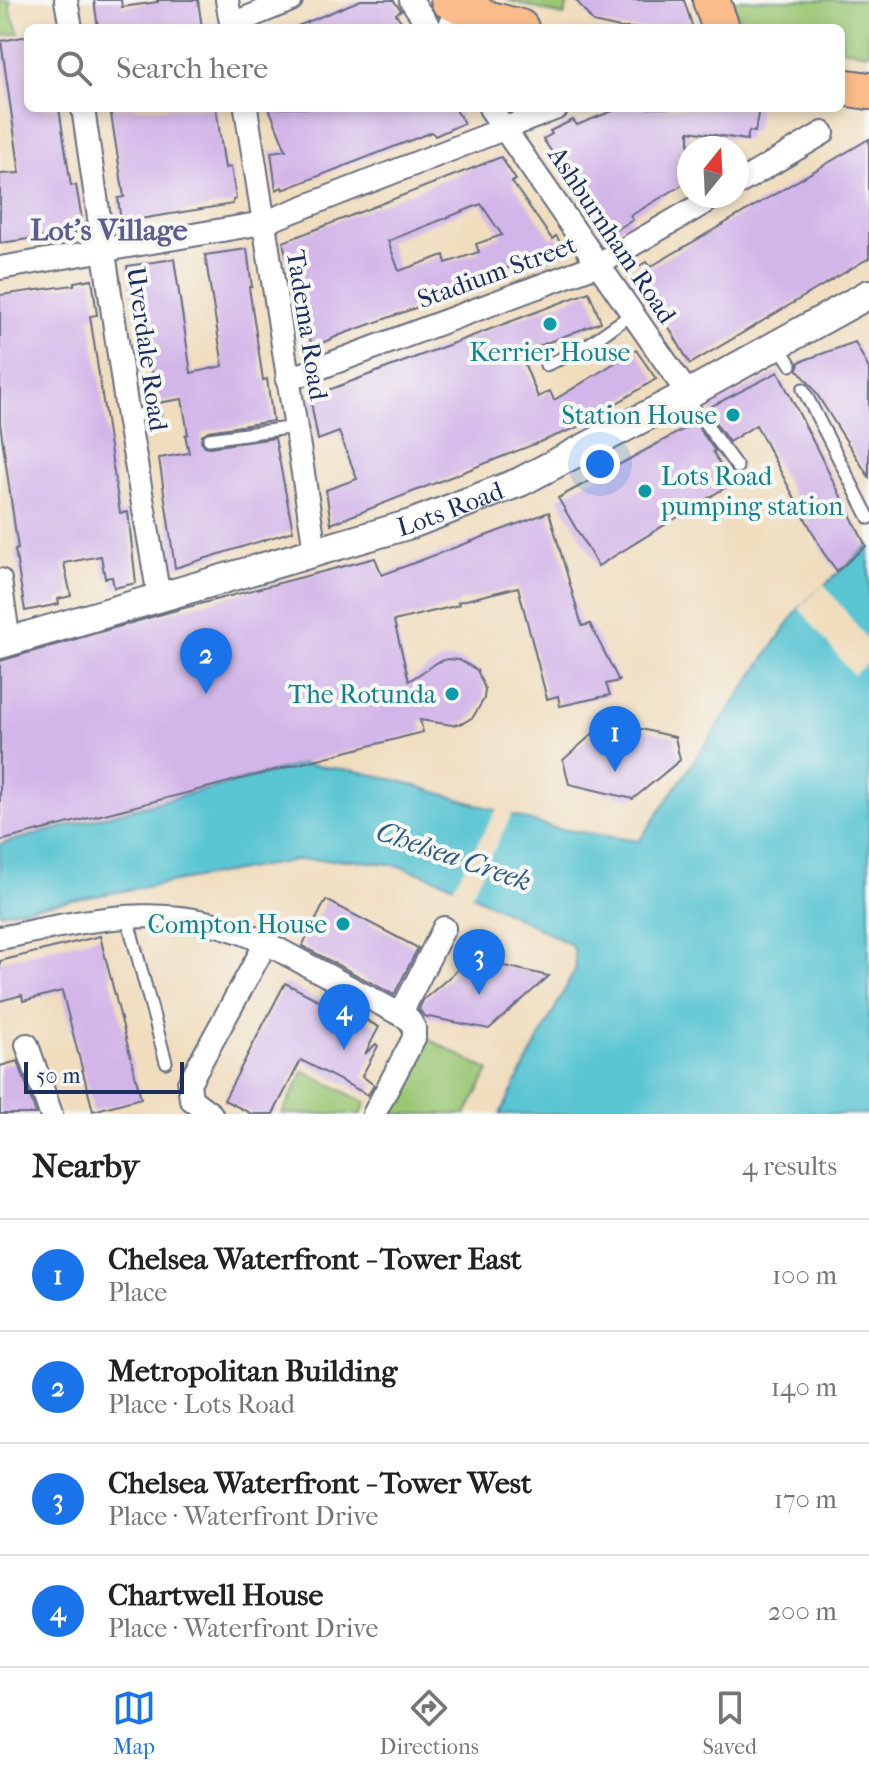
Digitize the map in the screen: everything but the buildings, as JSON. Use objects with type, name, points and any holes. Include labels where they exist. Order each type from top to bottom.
[{"type":"highway","points":[[711,0],[720,24]]},
{"type":"highway","points":[[454,12],[505,24]]},
{"type":"highway","points":[[845,88],[869,91]]},
{"type":"street","points":[[66,0],[70,24]]},
{"type":"street","points":[[227,0],[232,24]]},
{"type":"street","points":[[237,24],[291,0]]},
{"type":"street","points":[[411,0],[427,24]]},
{"type":"street","name":"Uverdale Road","points":[[84,112],[128,417],[159,597]]},
{"type":"street","name":"Tadema Road","points":[[247,112],[315,550]]},
{"type":"street","name":"Ashburnham Road","points":[[493,112],[688,394]]},
{"type":"street","points":[[0,268],[263,223],[547,112]]},
{"type":"street","points":[[749,177],[823,133]]},
{"type":"street","name":"Stadium Street","points":[[287,380],[599,264],[695,208]]},
{"type":"street","name":"Lots Road","points":[[5,643],[411,524],[520,482],[688,394],[784,355],[869,294]]},
{"type":"street","points":[[0,580],[5,643]]},
{"type":"street","points":[[0,938],[126,916],[167,916],[245,933],[409,1019],[414,1028],[414,1038],[374,1114]]},
{"type":"street","points":[[401,1013],[444,928]]},
{"type":"street","points":[[204,1112],[191,1099],[189,1083],[266,943]]},
{"type":"street","points":[[27,1045],[51,1114]]},
{"type":"lane","points":[[546,365],[579,351],[632,314]]},
{"type":"lane","points":[[803,389],[869,518]]},
{"type":"lane","points":[[688,394],[694,408],[737,467]]},
{"type":"lane","points":[[128,417],[155,412]]},
{"type":"lane","points":[[209,439],[295,427]]},
{"type":"lane","points":[[126,916],[166,1062]]},
{"type":"green space","points":[[0,0],[10,0],[10,11],[19,33],[0,36]]},
{"type":"green space","points":[[507,0],[553,0],[561,4],[569,0],[564,16]]},
{"type":"green space","points":[[730,0],[869,0],[869,53],[845,50],[845,24],[743,24]]},
{"type":"green space","points":[[427,1038],[489,1071],[466,1114],[387,1114]]},
{"type":"green space","points":[[304,1071],[366,1103],[361,1114],[282,1114]]},
{"type":"water","name":"Chelsea Creek","points":[[869,545],[869,1114],[500,1114],[576,968],[574,950],[570,944],[446,882],[396,865],[353,860],[297,860],[0,913],[0,844],[302,764],[357,771],[400,781],[554,828],[639,841],[799,608]]},
{"type":"pier","points":[[824,584],[869,642],[869,662],[853,675],[799,608]]},
{"type":"pier","points":[[498,807],[513,812],[470,897],[452,889]]},
{"type":"place","name":"Kerrier House","points":[[550,324]]},
{"type":"place","name":"Station House","points":[[733,415]]},
{"type":"place","name":"Lots Road pumping station","points":[[645,491]]},
{"type":"place","name":"Metropolitan Building","points":[[206,694]]},
{"type":"place","name":"The Rotunda","points":[[452,694]]},
{"type":"place","name":"Chelsea Waterfront - Tower East","points":[[615,772]]},
{"type":"place","name":"Compton House","points":[[343,924]]},
{"type":"place","name":"Chelsea Waterfront - Tower West","points":[[479,995]]},
{"type":"place","name":"Chartwell House","points":[[344,1050]]},
{"type":"district","name":"Lot's Village","points":[[109,230]]}]
